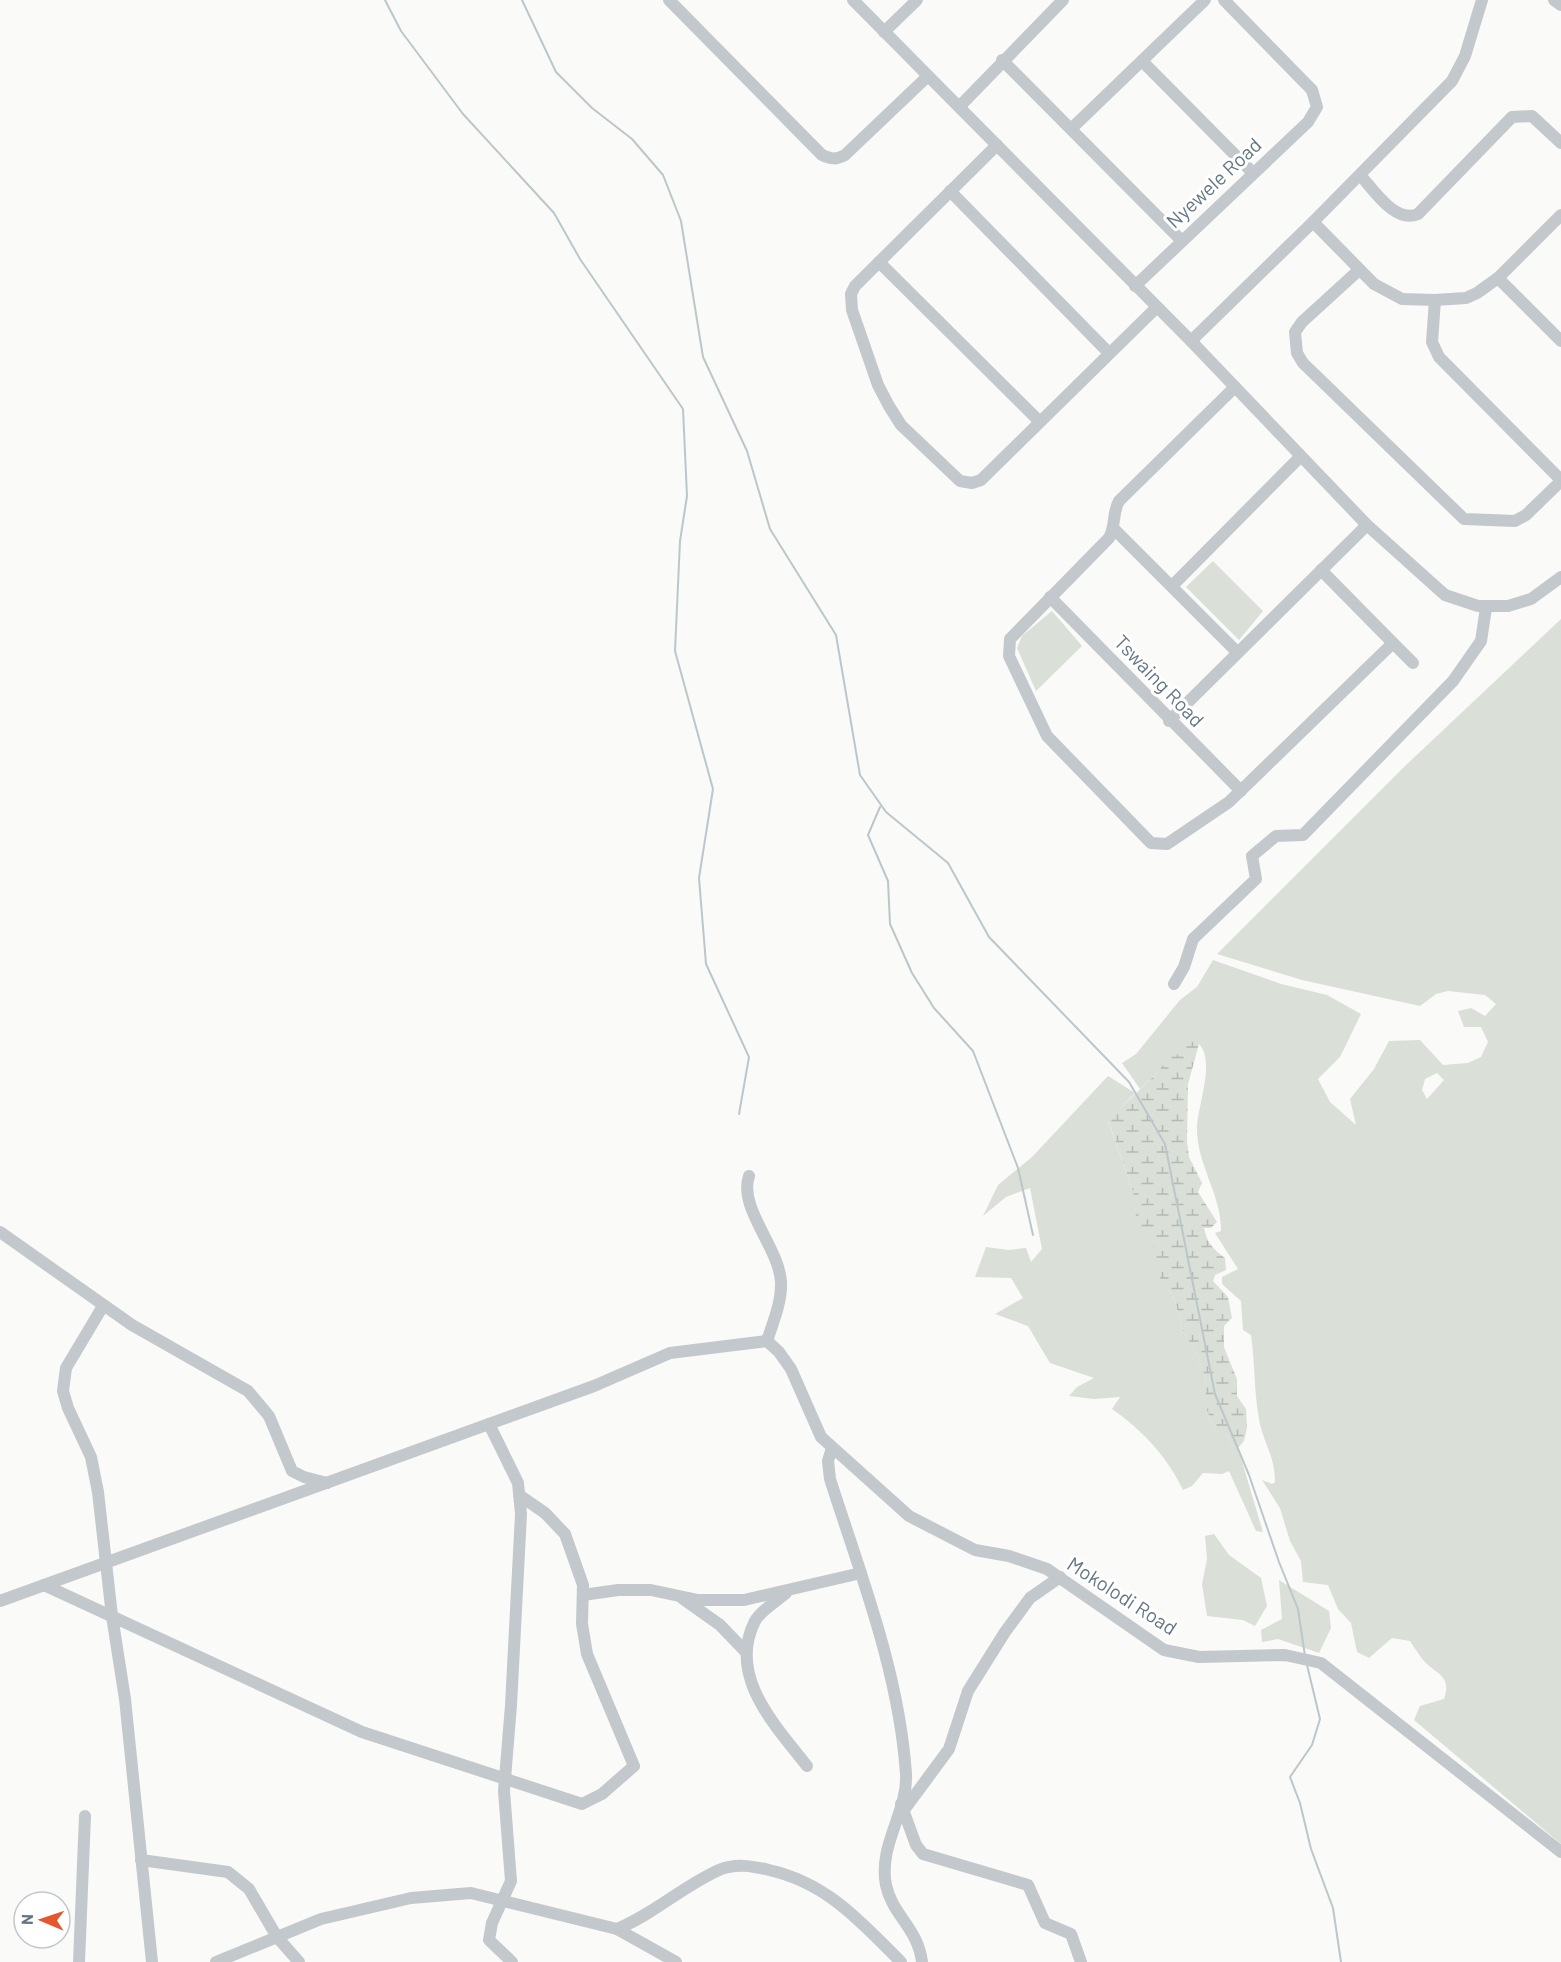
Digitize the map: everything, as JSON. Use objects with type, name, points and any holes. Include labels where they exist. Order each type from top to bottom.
[{"type":"street","points":[[669,0],[828,158],[837,159],[845,155],[928,75]]},
{"type":"street","points":[[853,0],[1191,341],[1367,525],[1445,595],[1486,608],[1508,606],[1531,599],[1561,577]]},
{"type":"street","points":[[884,32],[916,0]]},
{"type":"street","points":[[959,107],[1002,60],[1063,0]]},
{"type":"street","points":[[1071,129],[1205,0]]},
{"type":"street","name":"Nyewele Road","points":[[1135,286],[1308,122],[1317,107],[1312,90],[1224,0]]},
{"type":"street","points":[[1191,341],[1452,81],[1465,56],[1482,0]]},
{"type":"street","points":[[1554,0],[1561,5]]},
{"type":"street","points":[[1002,60],[1182,241]]},
{"type":"street","points":[[1142,61],[1253,173]]},
{"type":"street","points":[[1360,175],[1396,213],[1411,217],[1418,214],[1512,117],[1532,116],[1561,143]]},
{"type":"street","points":[[997,145],[855,286],[850,303],[878,385],[900,425],[952,475],[966,483],[981,480],[1108,352],[1156,308]]},
{"type":"street","points":[[950,191],[1108,352]]},
{"type":"street","points":[[1313,222],[1359,270],[1391,295],[1402,299],[1435,300],[1472,296],[1498,278],[1561,215]]},
{"type":"street","points":[[879,262],[1039,421]]},
{"type":"street","points":[[1359,270],[1302,322],[1295,332],[1297,353],[1303,363],[1464,519],[1515,521],[1526,515],[1561,480],[1439,357],[1432,342],[1435,300]]},
{"type":"street","points":[[1498,278],[1561,341]]},
{"type":"street","points":[[1235,387],[1119,501],[1115,510],[1114,529],[1109,538],[1012,635],[1009,656],[1047,736],[1146,839],[1151,843],[1167,844],[1240,791],[1393,643]]},
{"type":"street","points":[[1173,585],[1300,457]]},
{"type":"street","points":[[1170,721],[1367,525]]},
{"type":"street","points":[[1114,529],[1173,585],[1237,652]]},
{"type":"street","points":[[1321,570],[1413,663]]},
{"type":"street","name":"Tswaing Road","points":[[1050,597],[1240,791]]},
{"type":"street","points":[[1174,984],[1184,967],[1193,939],[1256,879],[1252,856],[1276,836],[1303,835],[1454,681],[1481,641],[1486,608]]},
{"type":"street","points":[[0,1601],[594,1386],[670,1353],[767,1341],[779,1301],[781,1281],[775,1256],[747,1195],[749,1176]]},
{"type":"street","points":[[0,1232],[103,1306],[248,1390],[269,1416],[291,1471],[327,1483]]},
{"type":"street","points":[[103,1306],[66,1368],[63,1390],[68,1408],[91,1457],[98,1492],[112,1616],[125,1699],[152,1962]]},
{"type":"street","name":"Mokolodi Road","points":[[767,1341],[779,1352],[791,1369],[821,1437],[909,1516],[966,1547],[1047,1569],[1164,1650],[1199,1656],[1285,1655],[1324,1665],[1561,1852]]},
{"type":"street","points":[[489,1424],[518,1483],[521,1514],[511,1705],[504,1778],[511,1881],[492,1923],[489,1940],[512,1962]]},
{"type":"street","points":[[832,1448],[828,1461],[830,1479],[889,1661],[906,1774],[902,1807],[916,1845],[928,1857],[1028,1885],[1036,1898],[1042,1920],[1071,1934],[1081,1962]]},
{"type":"street","points":[[44,1585],[362,1732],[582,1804],[602,1794],[634,1766],[587,1654],[582,1624],[583,1585],[565,1534],[545,1513],[519,1495]]},
{"type":"street","points":[[583,1595],[618,1590],[651,1590],[698,1600],[744,1600],[787,1592],[861,1573]]},
{"type":"street","points":[[922,1962],[916,1938],[893,1906],[886,1885],[889,1836],[902,1807],[949,1749],[968,1691],[1005,1632],[1030,1598],[1060,1577]]},
{"type":"street","points":[[787,1592],[755,1619],[746,1652],[751,1683],[765,1714],[807,1766]]},
{"type":"street","points":[[679,1596],[720,1626],[746,1652]]},
{"type":"street","points":[[79,1962],[85,1816]]},
{"type":"street","points":[[141,1860],[228,1872],[249,1889],[276,1937],[299,1962]]},
{"type":"street","points":[[617,1929],[639,1920],[686,1888],[721,1870],[747,1865],[794,1875],[813,1884],[864,1924],[901,1962]]},
{"type":"street","points":[[216,1962],[321,1919],[411,1898],[471,1893],[617,1929],[676,1962]]},
{"type":"green space","points":[[1213,561],[1263,611],[1239,640],[1186,587]]},
{"type":"green space","points":[[1052,611],[1082,646],[1036,691],[1017,648],[1022,636]]},
{"type":"green space","points":[[1561,619],[1561,1844],[1414,1720],[1420,1706],[1444,1699],[1446,1685],[1442,1676],[1424,1661],[1410,1641],[1392,1638],[1369,1658],[1357,1652],[1351,1623],[1338,1609],[1328,1585],[1303,1582],[1301,1561],[1290,1541],[1280,1508],[1262,1480],[1272,1484],[1275,1482],[1273,1464],[1259,1419],[1251,1335],[1243,1330],[1241,1301],[1222,1284],[1222,1277],[1238,1269],[1215,1233],[1221,1231],[1218,1205],[1198,1142],[1198,1120],[1206,1073],[1204,1052],[1199,1044],[1180,1056],[1173,1053],[1140,1089],[1122,1063],[1136,1054],[1180,1000],[1197,987],[1213,960],[1281,984],[1327,995],[1361,1014],[1340,1057],[1318,1079],[1330,1102],[1356,1125],[1350,1099],[1374,1069],[1389,1041],[1420,1040],[1443,1065],[1468,1063],[1481,1057],[1488,1042],[1481,1027],[1464,1027],[1458,1011],[1471,1008],[1485,1016],[1496,1004],[1485,995],[1448,991],[1436,994],[1420,1006],[1302,980],[1217,954],[1404,767]],"holes":[[[1437,1073],[1444,1080],[1427,1099],[1422,1090],[1425,1079]]]},
{"type":"green space","points":[[1189,1041],[1199,1044],[1188,1084],[1187,1141],[1189,1157],[1202,1183],[1198,1192],[1217,1222],[1211,1228],[1204,1228],[1205,1233],[1211,1245],[1225,1258],[1226,1270],[1215,1275],[1213,1281],[1228,1297],[1232,1318],[1224,1326],[1224,1347],[1237,1379],[1237,1396],[1246,1409],[1247,1428],[1244,1441],[1238,1448],[1231,1445],[1226,1433],[1215,1433],[1206,1407],[1206,1381],[1199,1359],[1183,1331],[1173,1295],[1164,1286],[1155,1267],[1152,1232],[1137,1226],[1133,1191],[1108,1120],[1157,1073],[1173,1052],[1180,1056],[1180,1051]]},
{"type":"green space","points":[[1108,1076],[1135,1093],[1108,1121],[1133,1191],[1136,1207],[1145,1228],[1152,1232],[1164,1286],[1173,1295],[1183,1331],[1199,1359],[1206,1381],[1206,1407],[1215,1433],[1226,1433],[1231,1445],[1238,1448],[1263,1532],[1256,1531],[1229,1471],[1222,1474],[1203,1473],[1192,1486],[1183,1490],[1153,1445],[1112,1409],[1120,1397],[1094,1399],[1069,1396],[1077,1387],[1094,1378],[1050,1363],[1028,1326],[995,1314],[1023,1298],[1011,1278],[975,1277],[986,1247],[1008,1250],[1026,1248],[1031,1262],[1042,1249],[1030,1188],[1006,1197],[983,1216],[998,1185],[1032,1157]]},
{"type":"green space","points":[[1214,1534],[1229,1555],[1261,1578],[1267,1606],[1255,1626],[1243,1620],[1207,1616],[1202,1584],[1207,1559],[1205,1536]]},
{"type":"green space","points":[[1279,1580],[1329,1611],[1331,1628],[1319,1653],[1278,1639],[1262,1642],[1261,1630],[1282,1619]]},
{"type":"waterway","points":[[385,0],[401,31],[463,114],[554,213],[580,259],[683,409],[687,496],[680,541],[675,651],[713,789],[699,878],[706,964],[749,1057],[739,1114]]},
{"type":"waterway","points":[[522,0],[556,72],[592,108],[632,139],[663,175],[681,221],[703,357],[747,451],[770,529],[836,635],[860,775],[886,812],[948,863],[989,937],[1129,1082],[1165,1144],[1215,1394],[1249,1475],[1298,1609],[1305,1656]]},
{"type":"waterway","points":[[880,807],[868,835],[888,881],[890,924],[912,973],[934,1008],[973,1051],[1018,1168],[1033,1235]]},
{"type":"waterway","points":[[1307,1665],[1320,1719],[1312,1745],[1290,1777],[1300,1803],[1311,1849],[1333,1908],[1341,1962]]}]
